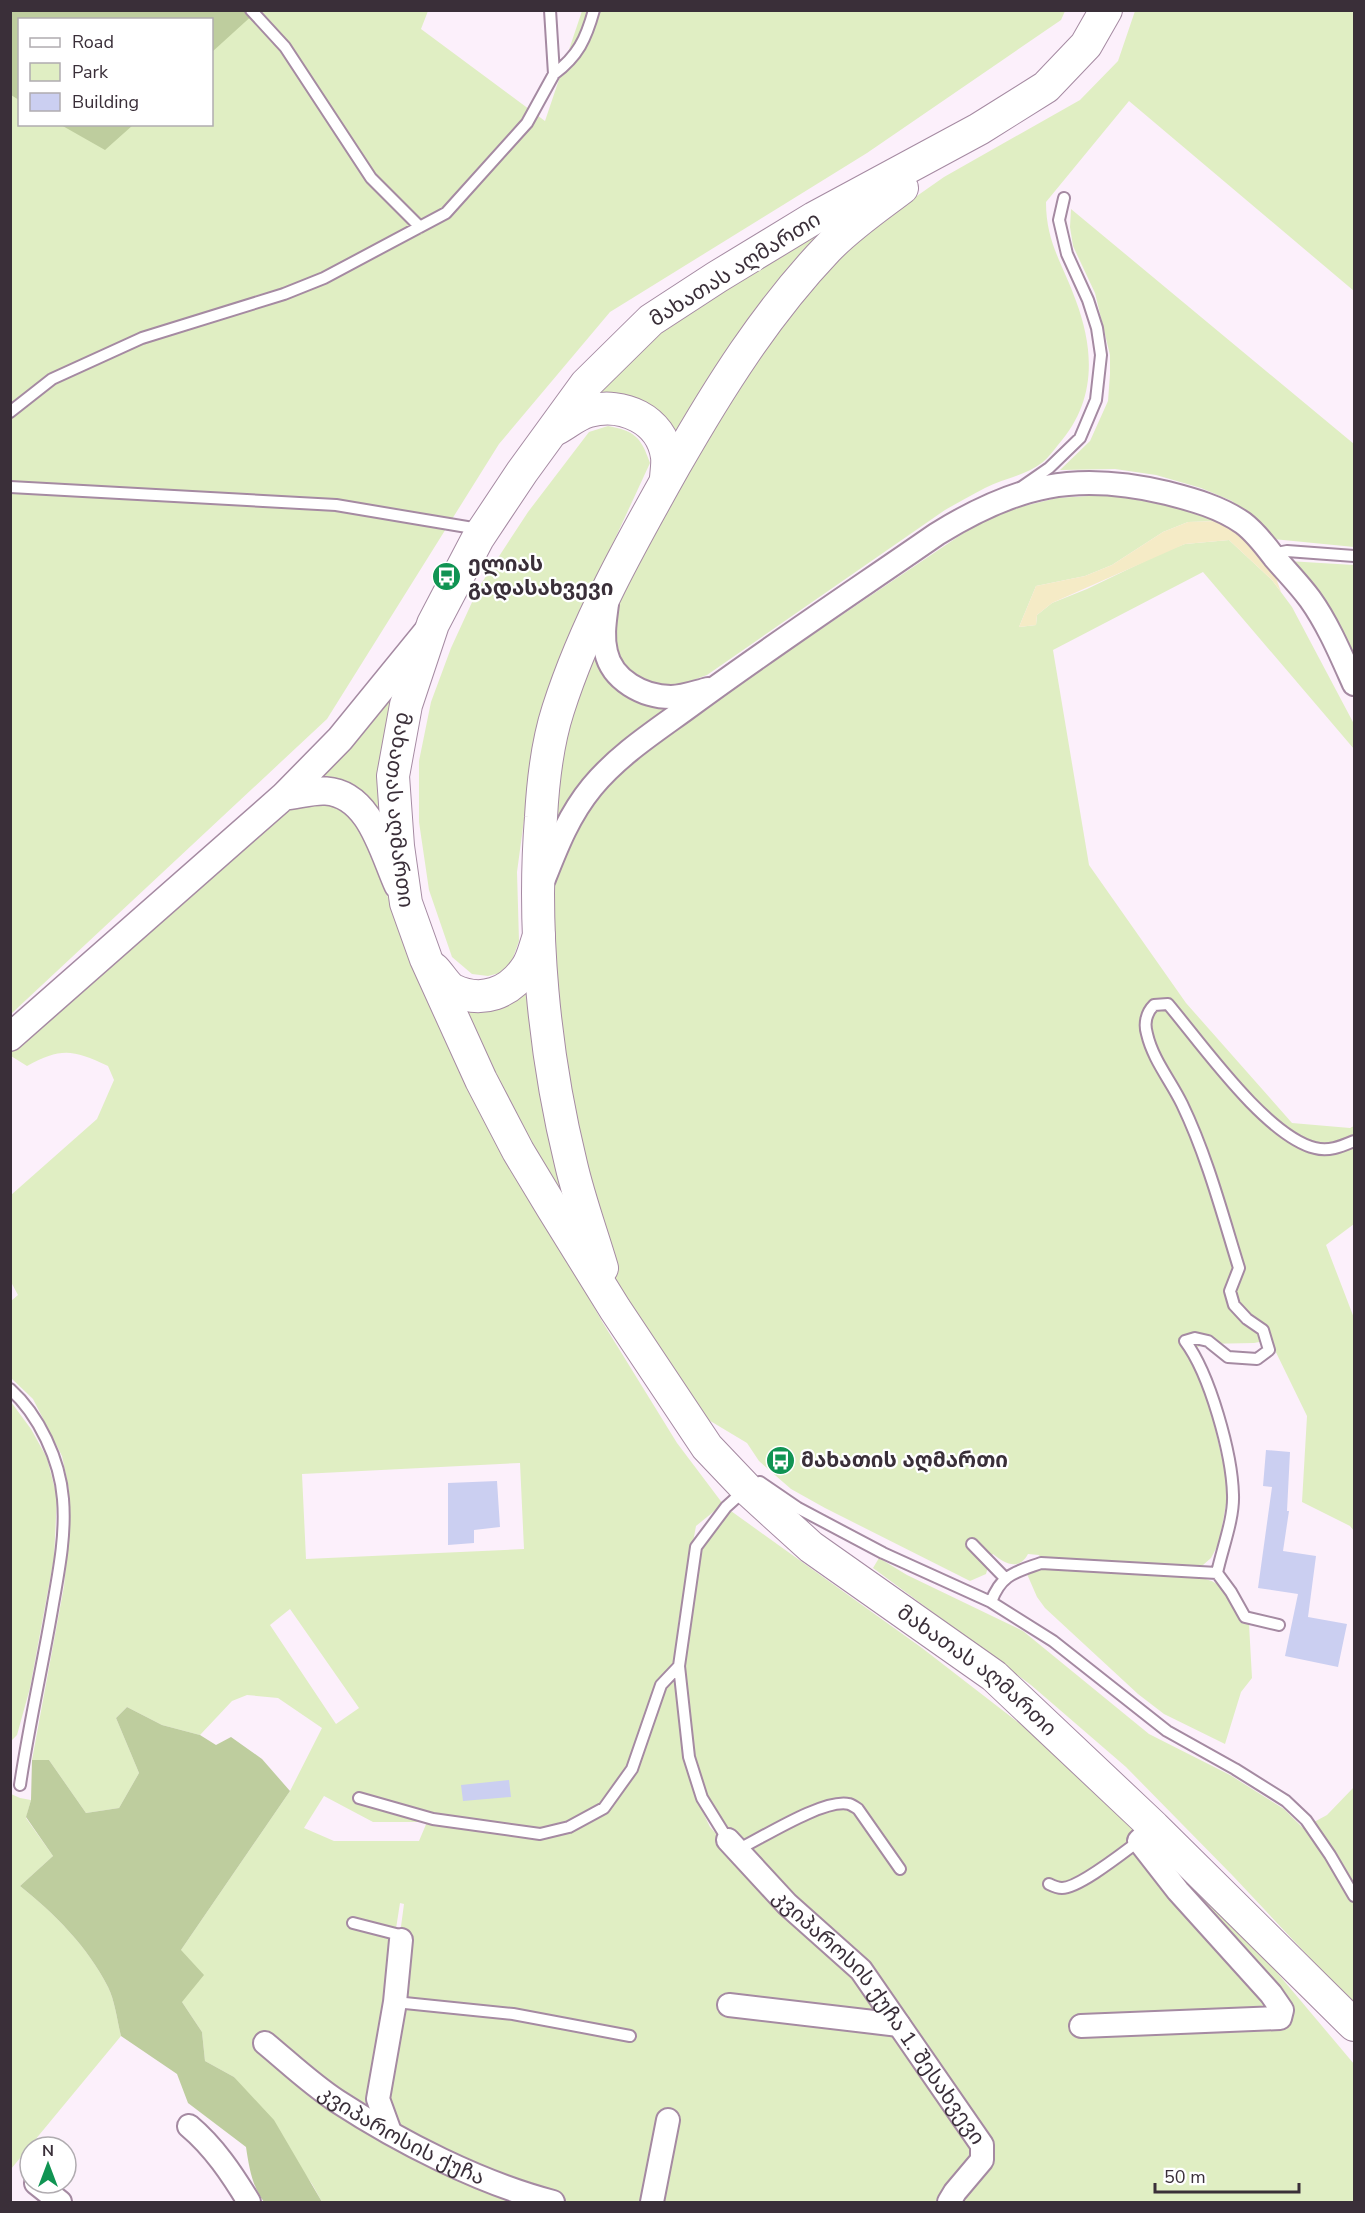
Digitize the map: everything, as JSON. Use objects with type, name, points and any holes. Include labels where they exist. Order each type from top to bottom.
[{"type":"main road","name":"მახათას აღმართი","points":[[1106,10],[1086,45],[1046,87],[979,129],[814,218],[717,277],[651,320],[586,384],[484,529],[434,624],[406,705],[393,776],[405,903],[426,959],[481,1080],[518,1151],[615,1309],[707,1447],[746,1488],[811,1546],[994,1676],[1147,1834],[1354,2025]]},
{"type":"main road","name":"მახათას აღმართი","points":[[615,1309],[571,1166],[555,1087],[546,1013],[539,936],[538,854],[544,776],[557,712],[579,650],[666,480],[705,412],[759,329],[829,247],[872,210],[979,129]]},
{"type":"main road","points":[[553,431],[587,412],[611,408],[636,414],[657,431],[667,456],[666,480]]},
{"type":"main road","points":[[426,959],[451,989],[475,998],[495,994],[513,983],[528,966],[539,936]]},
{"type":"street","points":[[538,892],[563,831],[573,813],[593,786],[637,745],[937,534],[972,512],[1006,497],[1035,489],[1059,484],[1106,482],[1197,500],[1226,512],[1251,530],[1310,599],[1354,684]]},
{"type":"street","points":[[610,587],[604,626],[606,653],[620,678],[643,693],[671,697],[715,688]]},
{"type":"street","points":[[10,1038],[284,796],[340,739],[434,624]]},
{"type":"street","points":[[284,796],[326,791],[344,796],[358,806],[370,822],[405,903]]},
{"type":"street","points":[[1081,2026],[1280,2018],[1282,2010],[1271,1994],[1178,1891],[1160,1865],[1147,1834]]},
{"type":"street","name":"კვიპაროსის ქუჩა 1. შესახვევი","points":[[733,1845],[787,1904],[861,1970],[982,2145],[982,2160],[950,2202]]},
{"type":"street","points":[[390,2132],[378,2099],[395,2002],[401,1940]]},
{"type":"street","points":[[729,2005],[899,2025]]},
{"type":"street","name":"კვიპაროსის ქუჩა","points":[[265,2043],[336,2100],[390,2132],[465,2170],[546,2202]]},
{"type":"street","points":[[652,2202],[668,2120]]},
{"type":"street","points":[[189,2126],[205,2140],[224,2163],[249,2202]]},
{"type":"lane","points":[[250,10],[285,47],[371,178],[420,227]]},
{"type":"lane","points":[[550,10],[554,74]]},
{"type":"lane","points":[[10,412],[52,379],[142,338],[284,294],[324,278],[446,213],[527,123],[554,74],[570,61],[587,35],[594,10]]},
{"type":"lane","points":[[1006,497],[1049,468],[1080,438],[1096,400],[1101,355],[1097,328],[1088,300],[1067,254],[1059,220],[1064,198]]},
{"type":"lane","points":[[10,487],[336,505],[484,529]]},
{"type":"lane","points":[[1272,554],[1287,551],[1354,556]]},
{"type":"lane","points":[[1216,1573],[1233,1495],[1227,1458],[1211,1396],[1193,1352],[1185,1341],[1195,1338],[1208,1341],[1228,1357],[1257,1359],[1269,1350],[1263,1330],[1247,1319],[1234,1305],[1230,1291],[1239,1268],[1212,1176],[1182,1104],[1155,1056],[1147,1036],[1145,1025],[1149,1011],[1154,1005],[1168,1004],[1249,1101],[1287,1136],[1315,1149],[1337,1149],[1354,1141]]},
{"type":"lane","points":[[10,1389],[34,1416],[48,1444],[63,1499],[61,1559],[20,1785]]},
{"type":"lane","points":[[707,1447],[798,1508],[883,1553],[991,1602],[1053,1641],[1167,1731],[1286,1801],[1306,1820],[1354,1896]]},
{"type":"lane","points":[[746,1488],[726,1507],[696,1547],[679,1666],[689,1757],[702,1798],[733,1845],[807,1813],[833,1805],[849,1804],[858,1809],[900,1869]]},
{"type":"lane","points":[[972,1544],[1005,1578]]},
{"type":"lane","points":[[991,1602],[996,1589],[1005,1578],[1041,1563],[1216,1573],[1232,1592],[1245,1617],[1279,1625]]},
{"type":"lane","points":[[359,1798],[433,1819],[540,1834],[569,1827],[604,1808],[632,1769],[662,1685],[679,1666]]},
{"type":"lane","points":[[1049,1884],[1064,1888],[1071,1886],[1109,1864],[1147,1834]]},
{"type":"lane","points":[[353,1923],[396,1934],[401,1940]]},
{"type":"lane","points":[[395,2002],[513,2014],[630,2036]]},
{"type":"green space","points":[[11,11],[428,11],[421,29],[545,121],[582,11],[1065,11],[1061,20],[867,153],[610,312],[499,444],[327,719],[11,1014]]},
{"type":"green space","points":[[11,11],[257,11],[213,51],[213,18],[18,18],[18,99],[11,95]]},
{"type":"green space","points":[[1135,11],[1354,11],[1354,291],[1129,101],[1046,202],[1052,242],[1082,320],[1089,358],[1085,394],[1080,412],[1049,456],[1029,471],[992,485],[945,510],[707,675],[674,687],[648,687],[624,670],[610,648],[610,623],[630,572],[677,474],[793,306],[864,233],[944,177],[1080,100],[1118,61]]},
{"type":"green space","points":[[63,126],[132,126],[105,150]]},
{"type":"green space","points":[[1071,209],[1354,444],[1354,547],[1273,539],[1232,501],[1201,488],[1156,475],[1115,469],[1060,470],[1090,441],[1108,401],[1110,374],[1110,355],[1095,293],[1073,246],[1070,227]]},
{"type":"green space","points":[[838,219],[674,441],[595,396],[749,243]]},
{"type":"green space","points":[[608,426],[625,430],[636,437],[650,463],[577,621],[529,783],[517,872],[519,941],[513,958],[504,972],[488,976],[472,974],[452,957],[429,890],[419,822],[419,761],[431,702],[451,648],[479,587],[528,512],[589,432]]},
{"type":"green space","points":[[1105,495],[1163,505],[1219,521],[1188,522],[1163,532],[1112,565],[1085,576],[1036,586],[1019,627],[1036,625],[1037,615],[1052,603],[1166,551],[1185,544],[1229,540],[1272,580],[1292,607],[1354,724],[1354,749],[1203,572],[1053,650],[1089,865],[1186,1003],[1292,1123],[1350,1128],[1354,1126],[1354,1224],[1326,1245],[1354,1318],[1354,1531],[1350,1526],[1302,1502],[1307,1416],[1270,1340],[1254,1343],[1204,1344],[1187,1353],[1200,1377],[1209,1403],[1229,1488],[1219,1543],[1211,1558],[1197,1567],[1041,1559],[1039,1555],[1028,1554],[1020,1563],[1012,1564],[1002,1561],[993,1554],[985,1562],[988,1567],[986,1574],[970,1581],[791,1489],[759,1461],[747,1443],[702,1416],[642,1338],[603,1251],[574,1167],[551,981],[555,882],[576,814],[599,786],[686,720],[980,522],[1020,507],[1057,498]]},
{"type":"green space","points":[[1288,561],[1354,565],[1354,660]]},
{"type":"green space","points":[[591,648],[610,681],[630,698],[656,703],[694,700],[556,827],[556,791],[561,743]]},
{"type":"green space","points":[[418,651],[388,840],[304,784]]},
{"type":"green space","points":[[293,803],[332,804],[347,809],[368,848],[433,1009],[518,1173],[603,1323],[677,1443],[723,1504],[696,1526],[678,1624],[676,1673],[685,1760],[696,1798],[710,1827],[768,1891],[842,1945],[768,1865],[730,1838],[705,1798],[691,1755],[682,1665],[693,1588],[706,1534],[731,1511],[922,1648],[1055,1751],[1237,1925],[1354,2064],[1354,2202],[322,2202],[312,2184],[234,2077],[205,2061],[202,2032],[182,2002],[181,1950],[290,1791],[322,1728],[278,1698],[247,1695],[232,1701],[200,1735],[162,1725],[127,1707],[116,1718],[139,1773],[119,1808],[86,1813],[49,1760],[32,1760],[64,1586],[69,1490],[62,1456],[33,1399],[11,1378],[11,1301],[18,1295],[11,1282],[11,1195],[97,1119],[114,1080],[108,1066],[76,1054],[59,1053],[27,1066],[10,1053],[282,808]],"holes":[[[520,1463],[524,1549],[306,1559],[302,1474]],[[290,1609],[359,1708],[336,1724],[270,1625]],[[324,1796],[373,1822],[427,1822],[419,1841],[334,1841],[304,1828]],[[400,1903],[404,1904],[378,2099],[389,2132],[370,2095]]]},
{"type":"green space","points":[[535,980],[579,1233],[456,1003],[490,1004],[510,1001],[519,997]]},
{"type":"green space","points":[[11,1402],[31,1429],[47,1458],[57,1497],[54,1558],[30,1688],[17,1735],[11,1741]]},
{"type":"green space","points":[[879,1558],[907,1575],[1023,1631],[1149,1734],[1230,1775],[1284,1809],[1303,1828],[1327,1815],[1354,1787],[1354,2005],[1233,1876],[1126,1767],[1031,1685],[873,1568]]},
{"type":"green space","points":[[1042,1569],[1134,1571],[1186,1575],[1217,1584],[1225,1592],[1241,1623],[1249,1624],[1252,1678],[1241,1692],[1225,1744],[1164,1714],[1138,1694],[1045,1608],[1037,1597],[1027,1574]]},
{"type":"green space","points":[[127,1707],[162,1725],[200,1735],[216,1745],[231,1737],[262,1759],[290,1791],[181,1950],[204,1975],[182,2002],[202,2032],[205,2061],[234,2077],[274,2120],[322,2202],[264,2202],[254,2183],[246,2147],[188,2103],[177,2074],[121,2036],[110,1992],[91,1958],[58,1919],[20,1886],[53,1856],[26,1817],[31,1800],[32,1760],[49,1760],[86,1813],[119,1808],[139,1773],[116,1718]]},
{"type":"green space","points":[[11,1794],[31,1800],[26,1818],[53,1856],[20,1886],[58,1919],[91,1958],[110,1992],[121,2036],[39,2135],[18,2135],[18,2161],[11,2169]]},
{"type":"sand","points":[[1219,521],[1243,533],[1273,569],[1281,592],[1272,580],[1229,540],[1185,544],[1052,603],[1037,615],[1036,625],[1019,627],[1036,586],[1085,576],[1112,565],[1163,532],[1188,522]]},
{"type":"building","points":[[1266,1450],[1290,1452],[1287,1511],[1289,1511],[1283,1551],[1316,1556],[1308,1617],[1347,1624],[1338,1667],[1285,1656],[1298,1594],[1258,1588],[1272,1487],[1263,1486]]},
{"type":"building","points":[[497,1481],[500,1527],[474,1530],[474,1543],[448,1545],[448,1483]]},
{"type":"building","points":[[509,1780],[511,1797],[463,1801],[461,1785]]},
{"type":"place","name":"ელიას გადასახვევი","points":[[447,576]]},
{"type":"place","name":"მახათის აღმართი","points":[[780,1460]]}]
